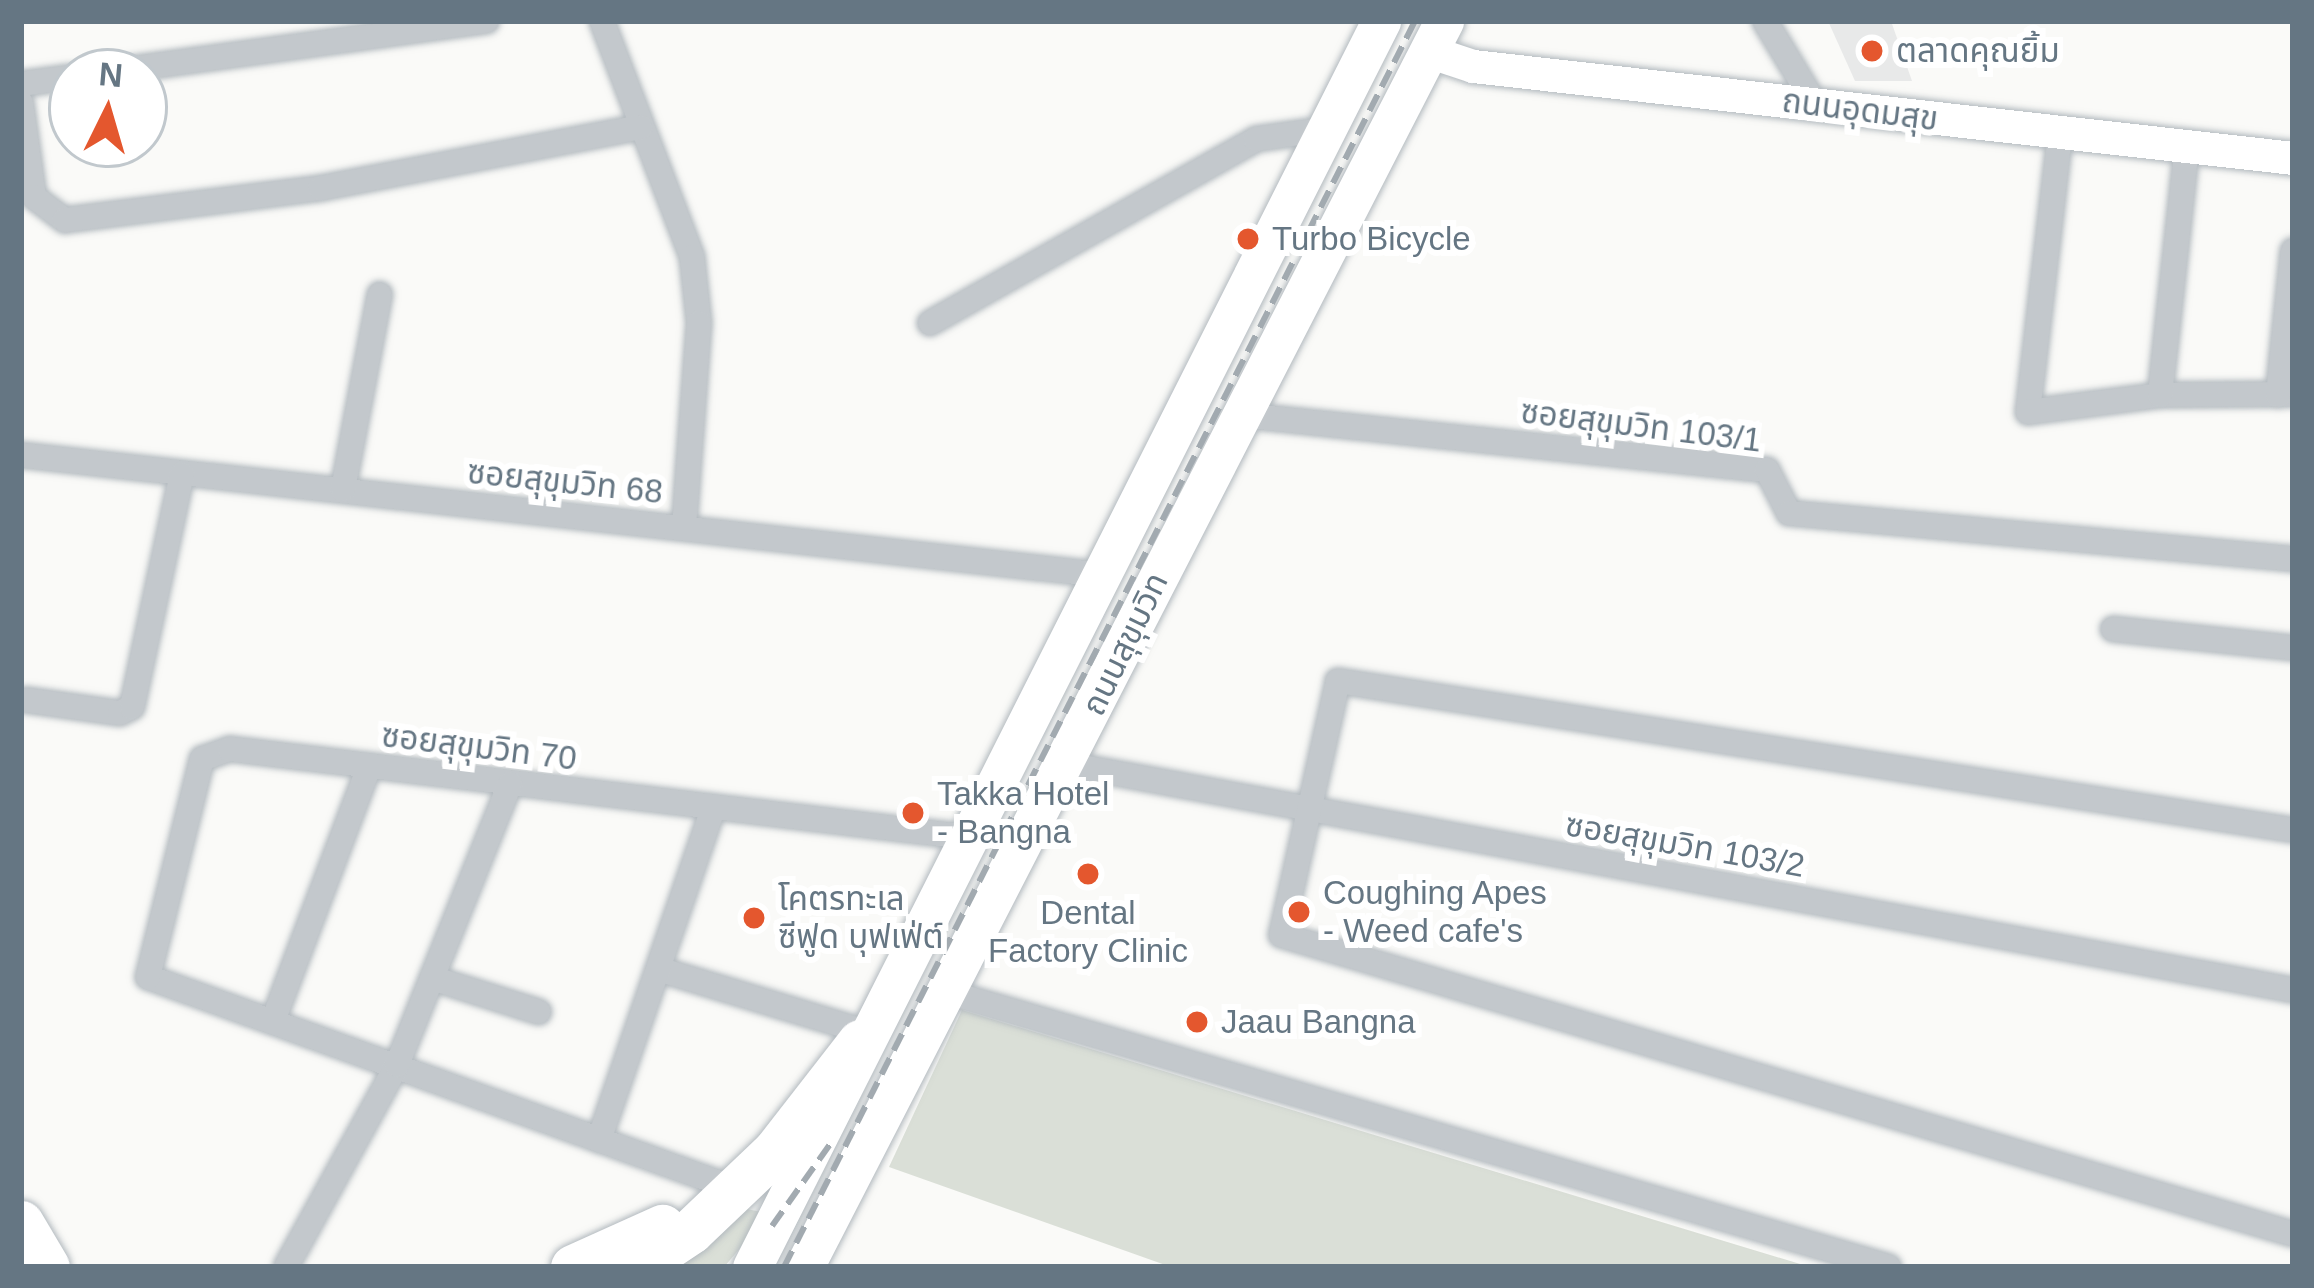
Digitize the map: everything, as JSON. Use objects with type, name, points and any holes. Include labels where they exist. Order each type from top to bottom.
[{"type":"highway","points":[[637,1267],[691,1231],[800,1126],[868,1028]]},
{"type":"highway","points":[[573,1267],[733,1188]]},
{"type":"highway","points":[[21,1222],[47,1267]]},
{"type":"main road","points":[[1380,22],[1436,36]]},
{"type":"main road","name":"ถนนสุขุมวิท","points":[[752,1267],[868,1028],[1380,22]]},
{"type":"main road","name":"ถนนอุดมสุข","points":[[1436,36],[1473,66],[2293,158]]},
{"type":"main road","name":"ถนนสุขุมวิท","points":[[804,1267],[1436,36]]},
{"type":"main road","points":[[1102,575],[1150,594]]},
{"type":"street","points":[[168,64],[487,21]]},
{"type":"street","points":[[602,21],[692,257],[699,323],[684,527]]},
{"type":"street","points":[[1765,21],[1815,104]]},
{"type":"street","points":[[21,103],[34,197],[65,220],[321,188],[640,127]]},
{"type":"street","points":[[930,323],[1272,131],[1327,129]]},
{"type":"street","points":[[2060,135],[2028,412],[2062,414],[2160,395],[2285,395],[2293,251]]},
{"type":"street","points":[[2160,395],[2186,147]]},
{"type":"street","points":[[343,489],[380,295]]},
{"type":"street","name":"ซอยสุขุมวิท 103/1","points":[[1241,415],[1768,470],[1790,513],[2293,559]]},
{"type":"street","name":"ซอยสุขุมวิท 68","points":[[21,455],[1102,575]]},
{"type":"street","points":[[26,700],[120,713],[132,707],[182,474]]},
{"type":"street","points":[[2113,628],[2293,648]]},
{"type":"street","points":[[2293,830],[1338,681],[1281,935],[2293,1234]]},
{"type":"street","name":"ซอยสุขุมวิท 70","points":[[273,1021],[148,976],[144,968],[202,759],[230,749],[966,838]]},
{"type":"street","name":"ซอยสุขุมวิท 103/2","points":[[1066,764],[2293,990]]},
{"type":"street","points":[[369,767],[273,1021],[733,1188]]},
{"type":"street","points":[[286,1267],[397,1066],[510,784]]},
{"type":"street","points":[[599,1140],[713,808]]},
{"type":"street","points":[[658,969],[868,1028]]},
{"type":"street","points":[[432,978],[538,1012]]},
{"type":"street","points":[[937,1009],[1889,1267]]},
{"type":"shaded area","name":"ตลาดคุณยิ้ม","points":[[1828,21],[1891,21],[1912,81],[1855,81]]},
{"type":"shaded area","points":[[962,1010],[1810,1267],[1171,1267],[889,1167]]},
{"type":"shaded area","points":[[742,1208],[761,1212],[760,1225],[724,1267],[660,1267]]},
{"type":"railway","points":[[784,1267],[1415,21]]},
{"type":"railway","points":[[772,1226],[831,1143]]},
{"type":"place","name":"ตลาดคุณยิ้ม","points":[[1872,51]]},
{"type":"place","name":"Turbo Bicycle","points":[[1248,239]]},
{"type":"place","name":"Takka Hotel - Bangna","points":[[913,813]]},
{"type":"place","name":"Dental Factory Clinic","points":[[1088,874]]},
{"type":"place","name":"Coughing Apes - Weed cafe's","points":[[1299,912]]},
{"type":"place","name":"โคตรทะเล ซีฟูด บุฟเฟ่ต์","points":[[754,918]]},
{"type":"place","name":"Jaau Bangna","points":[[1197,1022]]}]
